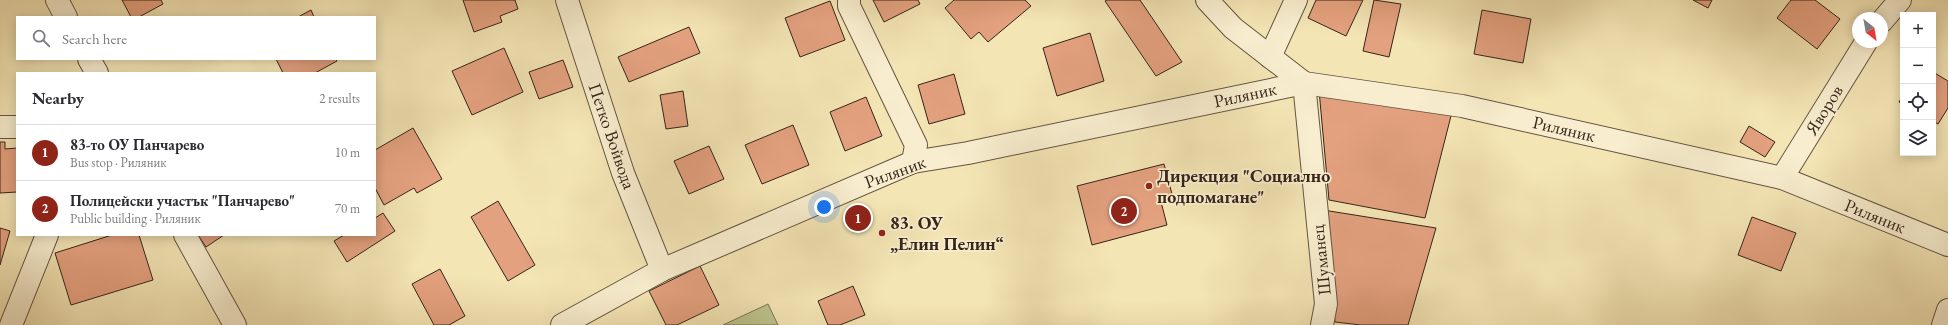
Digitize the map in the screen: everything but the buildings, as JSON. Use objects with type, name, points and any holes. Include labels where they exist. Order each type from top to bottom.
[{"type":"street","points":[[57,0],[65,16]]},
{"type":"street","name":"Петко Войвода","points":[[567,0],[623,173],[662,270]]},
{"type":"street","points":[[848,0],[849,6],[871,55],[916,145],[913,162]]},
{"type":"street","points":[[1207,0],[1233,28],[1304,83]]},
{"type":"street","points":[[1270,56],[1296,0]]},
{"type":"street","points":[[1888,12],[1896,1]]},
{"type":"street","name":"Яворов","points":[[1782,178],[1862,48]]},
{"type":"street","points":[[90,60],[96,72]]},
{"type":"street","name":"Риляник","points":[[562,325],[662,270],[913,162],[968,153],[1304,83],[1462,106],[1782,178],[1948,245]]},
{"type":"street","name":"Шуманец","points":[[1304,83],[1326,304],[1322,325]]},
{"type":"street","points":[[0,127],[16,127]]},
{"type":"street","points":[[11,325],[47,236]]},
{"type":"street","points":[[186,236],[235,325]]},
{"type":"street","points":[[1943,325],[1948,310]]},
{"type":"green space","points":[[768,304],[778,325],[723,325]]},
{"type":"place","name":"Дирекция \"Социално подпомагане\"","points":[[1149,186]]},
{"type":"place","name":"Полицейски участък \"Панчарево\"","points":[[1124,211]]},
{"type":"place","name":"83-то ОУ Панчарево","points":[[858,218]]},
{"type":"place","name":"83. ОУ „Елин Пелин“","points":[[882,233]]}]
